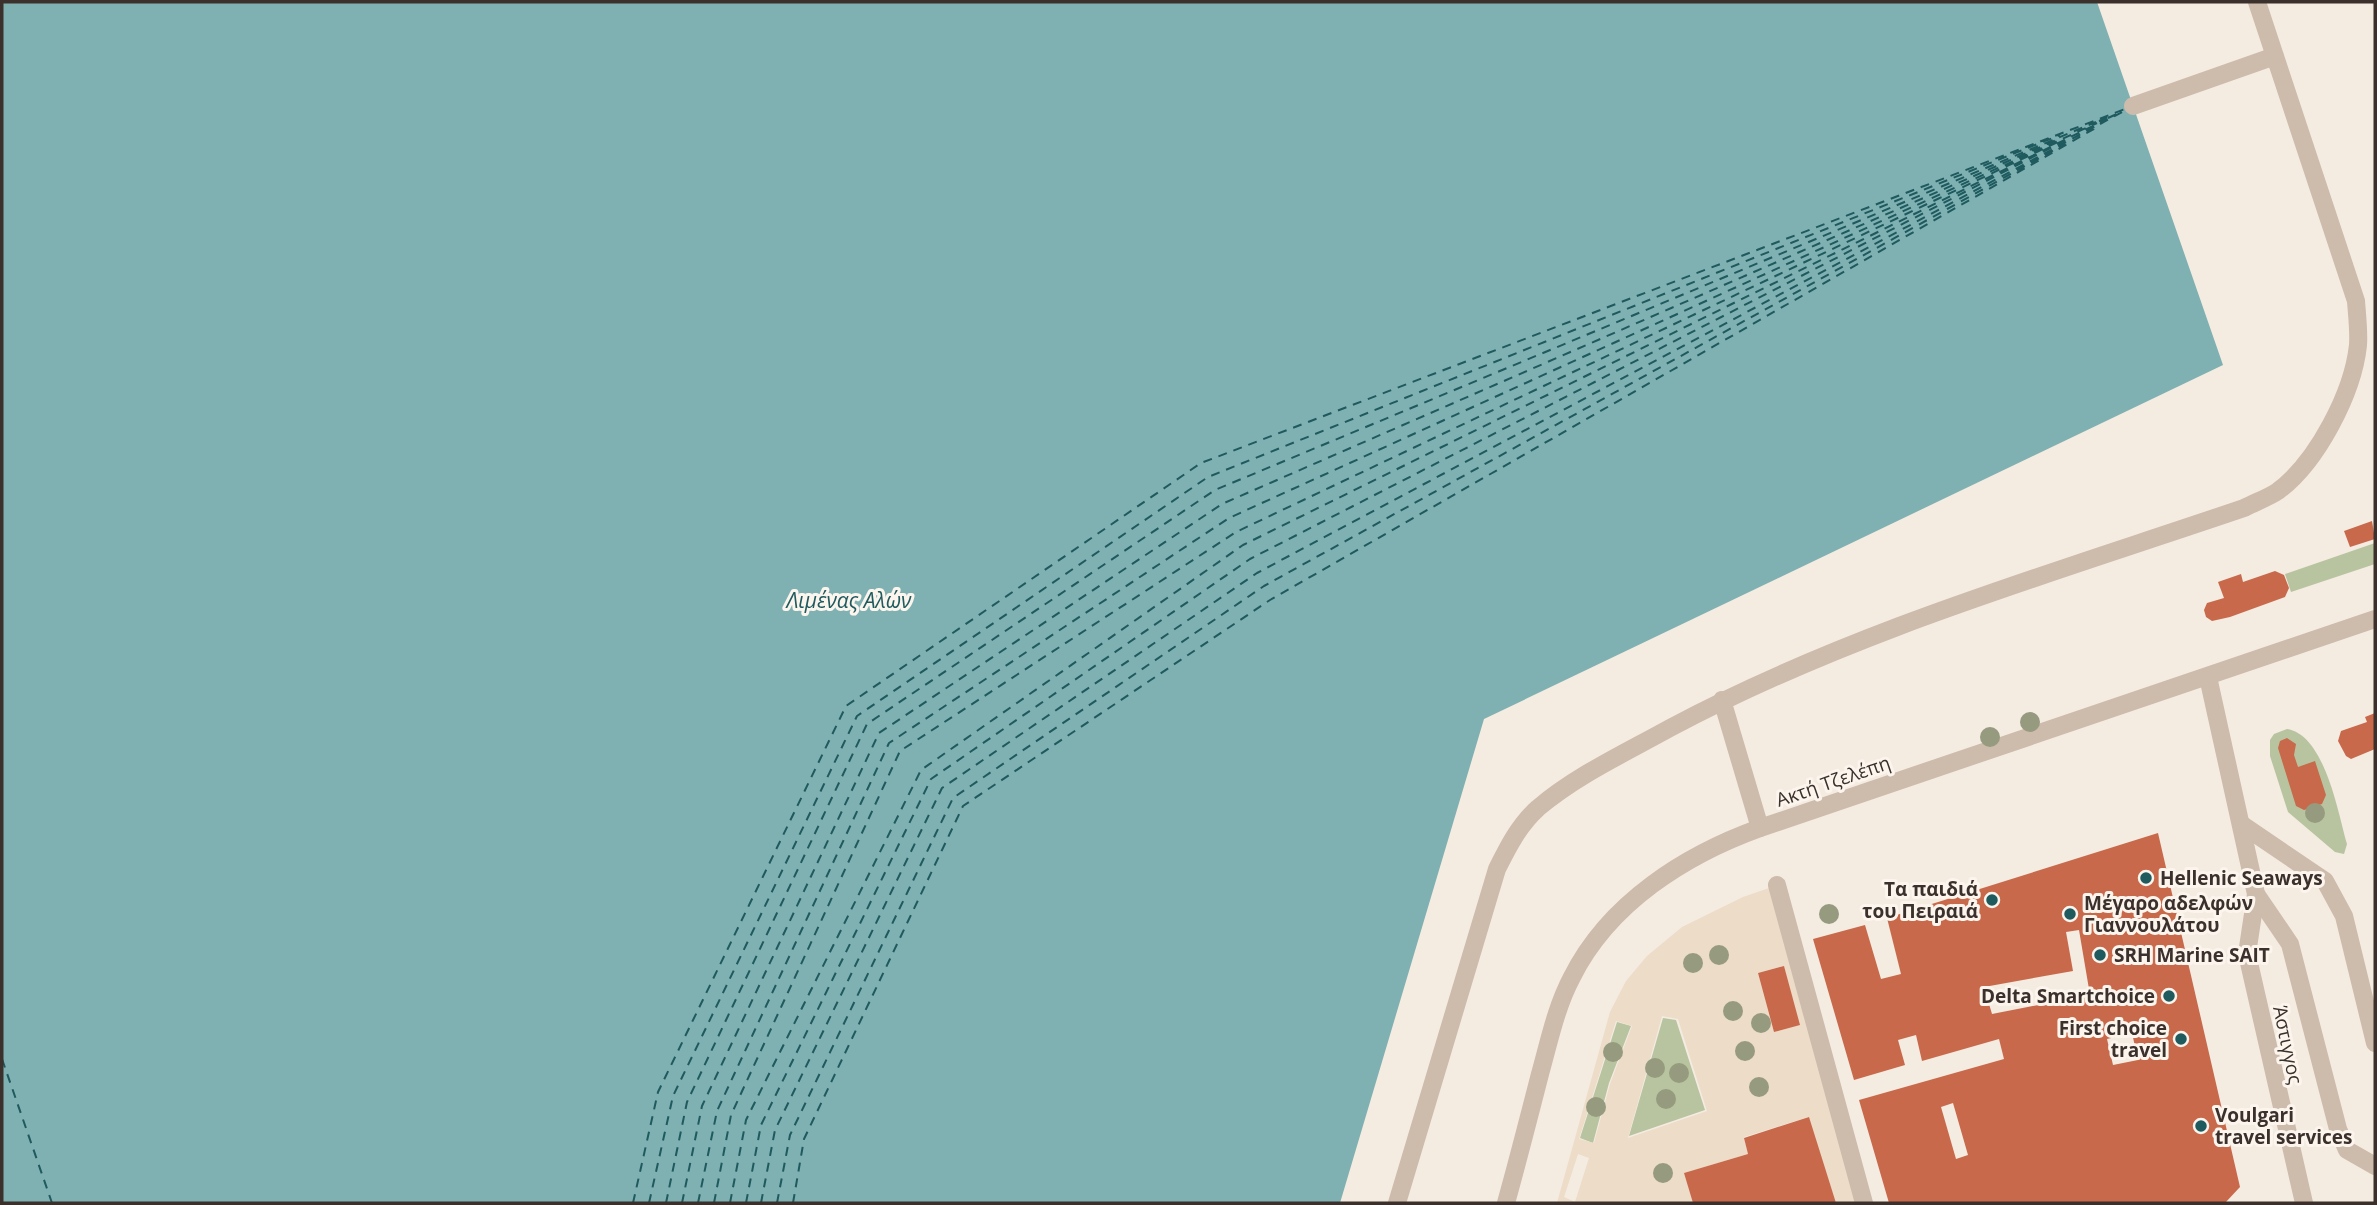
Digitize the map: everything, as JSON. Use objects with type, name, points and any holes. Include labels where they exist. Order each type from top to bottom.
[{"type":"street","points":[[1397,1203],[1497,869],[1512,839],[1536,810],[1566,787],[1722,700],[1872,636],[2244,508],[2277,491],[2304,465],[2326,433],[2344,392],[2358,346],[2356,301],[2257,2]]},
{"type":"street","points":[[2133,106],[2275,56]]},
{"type":"street","name":"Ακτή Τζελέπη","points":[[1506,1203],[1552,1029],[1572,977],[1600,935],[1629,903],[1685,862],[1724,841],[1760,828],[2375,619]]},
{"type":"street","name":"Άστιγγος","points":[[2208,677],[2256,894],[2247,954],[2304,1203]]},
{"type":"street","points":[[1722,700],[1760,828]]},
{"type":"street","points":[[2241,824],[2325,881],[2344,916],[2375,1043]]},
{"type":"street","points":[[1777,885],[1864,1203]]},
{"type":"street","name":"Άστιγγος","points":[[2256,894],[2290,944],[2338,1129],[2347,1150],[2375,1166]]},
{"type":"green space","points":[[2375,543],[2375,564],[2291,592],[2285,574]]},
{"type":"green space","points":[[2287,729],[2300,734],[2311,745],[2328,777],[2347,844],[2344,854],[2335,852],[2288,812],[2270,756],[2270,740],[2274,734]]},
{"type":"green space","points":[[1663,1018],[1676,1020],[1705,1110],[1629,1136]]},
{"type":"green space","points":[[1617,1022],[1631,1026],[1609,1083],[1593,1143],[1580,1138]]},
{"type":"shaded area","points":[[1775,886],[1862,1203],[1836,1203],[1808,1117],[1744,1137],[1748,1154],[1685,1173],[1693,1203],[1557,1203],[1610,1012],[1626,981],[1647,956],[1682,927],[1743,897]],"holes":[[[1784,966],[1799,1025],[1774,1032],[1758,973]],[[1662,1016],[1678,1019],[1707,1111],[1628,1138]],[[1616,1021],[1632,1026],[1610,1084],[1594,1143],[1579,1139]],[[1578,1154],[1589,1158],[1575,1202],[1564,1197]]]},
{"type":"water","name":"Λιμένας Αλών","points":[[2,2],[2097,2],[2223,365],[1484,719],[1340,1203],[2,1203]]},
{"type":"building","points":[[2372,521],[2375,539],[2350,547],[2344,531]]},
{"type":"building","points":[[2275,571],[2284,575],[2289,588],[2285,597],[2230,617],[2212,621],[2206,617],[2204,610],[2207,603],[2224,598],[2218,582],[2241,574],[2243,582]]},
{"type":"building","points":[[2375,713],[2375,749],[2351,759],[2346,756],[2338,741],[2341,731],[2367,722],[2365,717]]},
{"type":"building","points":[[2287,738],[2296,744],[2294,755],[2298,767],[2315,761],[2326,795],[2322,804],[2304,810],[2296,806],[2278,748],[2280,741]]},
{"type":"building","points":[[2158,833],[2240,1187],[2225,1203],[1889,1203],[1859,1100],[2004,1059],[1999,1039],[1922,1061],[1916,1035],[1898,1040],[1905,1065],[1854,1080],[1813,939],[1865,925],[1881,979],[1901,974],[1887,918]],"holes":[[[2079,930],[2090,995],[1992,1014],[1984,987],[2073,971],[2066,932]],[[2132,1033],[2138,1060],[2113,1065],[2107,1039]],[[1953,1103],[1968,1155],[1956,1159],[1941,1107]]]},
{"type":"building","points":[[1784,966],[1800,1025],[1774,1032],[1758,973]]},
{"type":"building","points":[[1809,1117],[1836,1203],[1693,1203],[1684,1173],[1748,1154],[1744,1138]]},
{"type":"ferry route","points":[[633,1203],[658,1092],[846,706],[1201,463],[2125,109]]},
{"type":"ferry route","points":[[2100,124],[2126,110]]},
{"type":"ferry route","points":[[2108,118],[2119,113]]},
{"type":"ferry route","points":[[2099,121],[2109,117]]},
{"type":"ferry route","points":[[730,1203],[746,1120],[921,770],[1243,545],[2107,119]]},
{"type":"ferry route","points":[[666,1203],[687,1102],[867,724],[1215,490],[2096,122]]},
{"type":"ferry route","points":[[698,1203],[717,1111],[889,743],[1229,518],[2097,123]]},
{"type":"ferry route","points":[[761,1203],[775,1130],[942,788],[1257,573],[2098,125]]},
{"type":"ferry route","points":[[793,1203],[804,1139],[963,806],[1270,600],[2099,126]]},
{"type":"ferry route","points":[[649,1203],[673,1096],[857,716],[1208,477],[2060,135]]},
{"type":"ferry route","points":[[682,1203],[702,1106],[879,733],[1222,504],[2061,138]]},
{"type":"ferry route","points":[[714,1203],[731,1115],[900,751],[1236,532],[2062,140]]},
{"type":"ferry route","points":[[746,1203],[761,1125],[931,779],[1250,559],[2066,140]]},
{"type":"ferry route","points":[[777,1203],[790,1135],[953,798],[1264,586],[2065,144]]},
{"type":"ferry route","points":[[2,1059],[52,1203]]},
{"type":"place","name":"Hellenic Seaways","points":[[2146,878]]},
{"type":"place","name":"Τα παιδιά του Πειραιά","points":[[1992,900]]},
{"type":"place","name":"Μέγαρο αδελφών Γιαννουλάτου","points":[[2070,914]]},
{"type":"place","name":"SRH Marine SAIT","points":[[2100,955]]},
{"type":"place","name":"Delta Smartchoice","points":[[2169,996]]},
{"type":"place","name":"First choice travel","points":[[2181,1039]]},
{"type":"place","name":"Voulgari travel services","points":[[2201,1126]]}]
